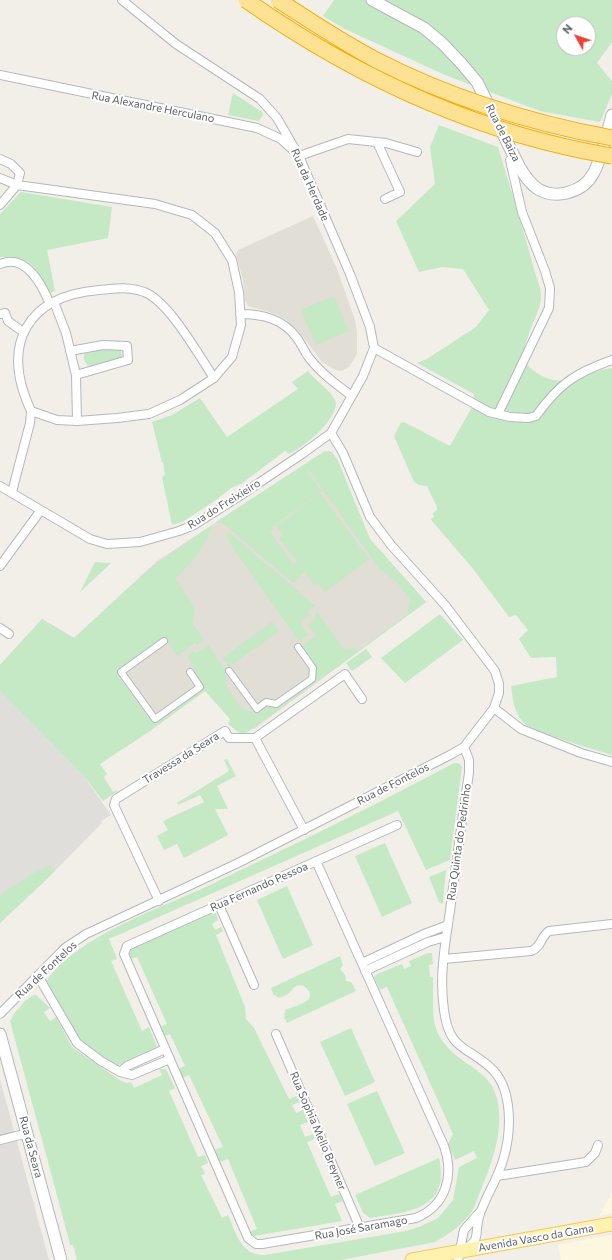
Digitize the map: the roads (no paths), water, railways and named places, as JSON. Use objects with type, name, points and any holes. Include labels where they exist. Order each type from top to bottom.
[{"type":"highway","points":[[246,0],[334,57],[404,92],[510,133],[562,146],[612,156]]},
{"type":"highway","points":[[278,0],[324,31],[376,60],[449,92],[508,112],[572,130],[612,138]]},
{"type":"main road","name":"Avenida Vasco da Gama","points":[[412,1260],[459,1256],[612,1224]]},
{"type":"street","name":"Rua da Herdade","points":[[122,0],[176,44],[260,99],[277,118],[299,156],[350,274],[370,327],[374,348]]},
{"type":"street","name":"Rua de Baiza","points":[[372,0],[424,28],[462,63],[477,82],[528,180],[538,189],[556,194],[576,189],[584,185],[593,175],[612,115]]},
{"type":"street","name":"Rua Alexandre Herculano","points":[[0,75],[257,128],[281,139],[299,156]]},
{"type":"street","points":[[299,156],[348,138],[377,142],[417,152]]},
{"type":"street","points":[[377,142],[400,192],[385,199]]},
{"type":"street","points":[[498,414],[549,308],[550,288],[522,212],[510,160],[514,155]]},
{"type":"street","points":[[0,159],[11,164],[20,173],[17,186],[0,205]]},
{"type":"street","points":[[0,178],[17,186],[155,204],[192,215],[215,233],[232,260],[239,292],[241,326],[232,357],[214,378],[180,400],[149,414],[77,421],[57,420],[31,411],[23,399],[10,367],[11,346],[19,329],[28,316],[52,303],[79,292],[126,288],[145,292],[160,302],[174,318],[214,378]]},
{"type":"street","points":[[0,264],[5,262],[15,262],[32,272],[52,303],[70,350],[76,375],[77,421]]},
{"type":"street","points":[[0,314],[5,312],[8,321],[19,329]]},
{"type":"street","points":[[240,314],[261,314],[281,322],[297,337],[309,358],[323,373],[352,396]]},
{"type":"street","points":[[70,350],[103,345],[127,346],[128,360],[76,375]]},
{"type":"street","points":[[331,433],[363,376],[374,348],[484,409],[498,414],[529,418],[536,416],[550,397],[566,381],[593,367],[612,360]]},
{"type":"street","points":[[12,492],[30,423],[31,411]]},
{"type":"street","name":"Rua do Freixieiro","points":[[0,486],[90,539],[107,544],[121,545],[152,539],[180,531],[194,525],[302,454],[331,433]]},
{"type":"street","name":"Rua de Fontelos","points":[[0,1014],[66,948],[86,934],[159,901],[304,830],[464,747],[494,708],[500,693],[500,684],[495,671],[445,605],[391,545],[370,517],[343,453],[331,433]]},
{"type":"street","points":[[0,566],[42,510]]},
{"type":"street","points":[[0,628],[9,634]]},
{"type":"street","points":[[164,641],[121,672],[156,719],[200,687],[190,672]]},
{"type":"street","points":[[228,671],[257,709],[266,702],[276,704],[312,679],[313,668],[298,647]]},
{"type":"street","points":[[304,830],[255,738],[345,674],[362,699]]},
{"type":"street","points":[[494,708],[522,729],[581,753],[612,762]]},
{"type":"street","name":"Travessa da Seara","points":[[159,901],[114,805],[116,799],[225,731],[230,738],[255,738]]},
{"type":"street","name":"Rua Quinta do Pedrinho","points":[[464,747],[469,760],[469,774],[448,925],[445,937],[442,987],[444,1010],[446,1027],[451,1037],[492,1070],[498,1077],[504,1089],[508,1128],[506,1150],[497,1176],[480,1212]]},
{"type":"street","name":"Rua Fernando Pessoa","points":[[124,950],[127,946],[397,825]]},
{"type":"street","name":"Rua José Saramago","points":[[124,950],[124,954],[248,1238],[262,1244],[409,1220],[427,1212],[441,1197],[447,1185],[449,1165],[444,1146],[316,861]]},
{"type":"street","points":[[219,905],[254,985]]},
{"type":"street","points":[[444,959],[531,951],[540,946],[544,934],[549,930],[612,924]]},
{"type":"street","points":[[362,963],[424,934],[448,925]]},
{"type":"street","points":[[365,971],[428,942],[445,937]]},
{"type":"street","points":[[38,976],[77,1043],[120,1072],[132,1075],[170,1059]]},
{"type":"street","name":"Rua da Seara","points":[[0,1034],[28,1133],[61,1260]]},
{"type":"street","name":"Rua Sophia Mello Breyner","points":[[276,1034],[360,1228]]},
{"type":"street","points":[[120,1072],[127,1066],[165,1049]]},
{"type":"street","points":[[0,1140],[28,1133]]},
{"type":"street","points":[[497,1176],[586,1162],[595,1153],[598,1145]]},
{"type":"street","points":[[459,1256],[464,1230],[480,1212]]},
{"type":"street","points":[[459,1256],[475,1240],[478,1234],[477,1226],[480,1212]]}]
